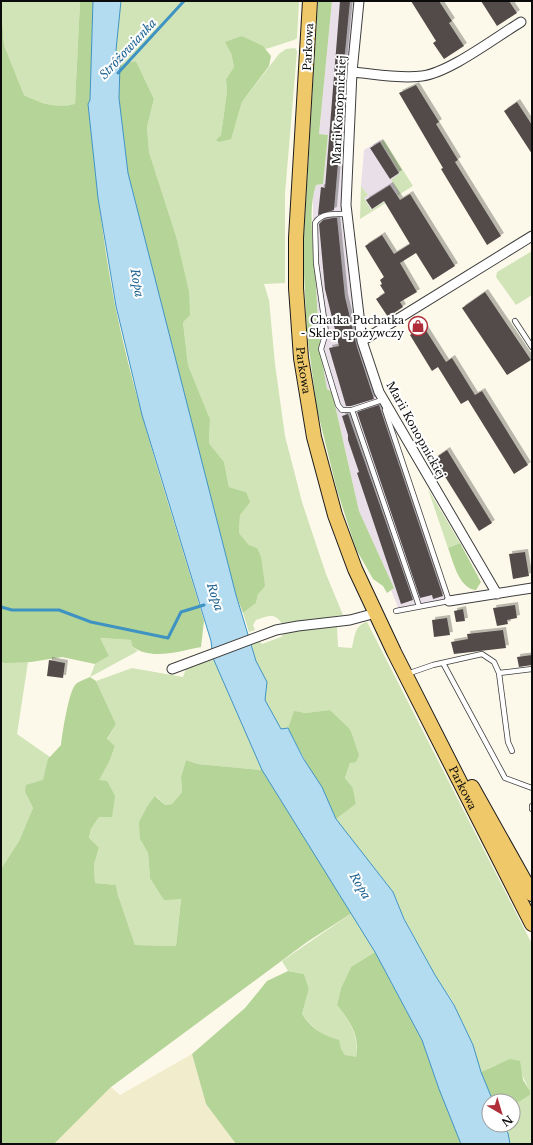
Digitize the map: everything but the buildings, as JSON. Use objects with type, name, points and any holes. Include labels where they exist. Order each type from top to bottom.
[{"type":"main road","name":"Parkowa","points":[[310,1],[296,238],[296,296],[301,358],[314,436],[335,515],[355,568],[394,652],[532,924]]},
{"type":"main road","name":"Parkowa","points":[[394,652],[517,864],[532,894]]},
{"type":"street","name":"Marii Konopnickiej","points":[[359,1],[352,72],[346,205],[362,341],[381,396],[497,594]]},
{"type":"street","points":[[352,72],[391,76],[422,76],[442,71],[521,22]]},
{"type":"street","points":[[362,341],[532,236]]},
{"type":"street","points":[[449,601],[532,588]]},
{"type":"street","points":[[172,668],[276,630],[350,620],[376,613]]},
{"type":"lane","points":[[347,214],[325,215],[318,218],[315,223],[316,263],[326,332],[321,349],[338,405],[342,410],[352,410],[381,396],[449,601],[396,611]]},
{"type":"lane","points":[[515,322],[532,347]]},
{"type":"lane","points":[[352,410],[419,606]]},
{"type":"lane","points":[[407,674],[442,662],[482,654],[494,662],[499,673],[508,742],[512,751]]},
{"type":"lane","points":[[442,662],[505,778],[532,788]]},
{"type":"lane","points":[[499,673],[532,669]]},
{"type":"shaded area","points":[[332,1],[356,1],[341,211],[352,303],[451,600],[399,610],[391,590],[394,588],[359,511],[332,392],[327,389],[321,361],[313,242],[313,195],[316,185],[323,184],[328,135],[319,134]]},
{"type":"shaded area","points":[[380,140],[400,173],[399,193],[371,210],[364,198],[368,195],[361,186],[364,150]]},
{"type":"shaded area","points":[[192,1054],[206,1104],[236,1144],[54,1144],[111,1087],[120,1095]]},
{"type":"green space","points":[[1,1],[80,1],[75,105],[62,106],[49,104],[37,101],[24,95],[4,45]]},
{"type":"green space","points":[[80,1],[93,1],[90,100],[88,104],[96,180],[115,305],[134,385],[156,464],[204,621],[201,647],[184,651],[165,654],[147,653],[139,651],[132,646],[131,640],[100,638],[109,656],[95,664],[62,657],[31,662],[4,663],[1,661],[1,3],[4,45],[24,95],[42,103],[62,106],[75,104]]},
{"type":"green space","points":[[121,1],[299,1],[297,38],[266,49],[242,36],[231,53],[234,67],[226,79],[227,91],[221,135],[216,140],[236,122],[242,102],[279,54],[286,49],[295,48],[297,51],[285,194],[285,283],[264,284],[269,300],[275,364],[285,436],[302,502],[326,574],[343,615],[282,624],[274,616],[268,616],[256,620],[253,625],[255,630],[249,632],[243,613],[256,603],[258,594],[249,545],[239,533],[240,515],[246,492],[229,487],[224,462],[209,443],[210,419],[188,365],[176,236],[149,152],[147,127],[154,99],[136,61],[120,64],[116,49]]},
{"type":"green space","points":[[318,1],[332,1],[319,134],[328,135],[323,184],[316,185],[312,204],[312,236],[320,343],[327,389],[332,392],[359,511],[394,588],[387,593],[383,586],[373,579],[356,549],[337,490],[317,409],[307,334],[304,236]]},
{"type":"green space","points":[[242,36],[263,46],[271,56],[269,66],[242,102],[231,139],[219,142],[216,140],[221,135],[227,91],[226,79],[234,67],[231,53],[225,42]]},
{"type":"green space","points":[[136,61],[154,99],[147,127],[149,152],[176,236],[189,292],[190,315],[183,322],[188,365],[210,419],[209,443],[224,462],[229,487],[246,492],[250,502],[240,515],[239,533],[249,545],[257,548],[261,557],[265,586],[258,594],[256,603],[243,613],[236,595],[128,173],[119,98],[120,64]]},
{"type":"green space","points":[[384,140],[413,186],[360,219],[361,186],[368,195],[364,198],[371,210],[399,193],[391,180],[400,173],[381,142]]},
{"type":"green space","points":[[532,251],[532,295],[516,305],[496,277],[497,272]]},
{"type":"green space","points":[[428,489],[460,543],[448,548]]},
{"type":"green space","points":[[460,543],[481,582],[476,590],[465,585],[461,580],[448,548]]},
{"type":"green space","points":[[367,622],[532,944],[532,1144],[510,1144],[508,1133],[521,1133],[521,1101],[530,1095],[522,1073],[496,1065],[481,1072],[473,1045],[453,1002],[435,975],[404,918],[393,892],[336,819],[356,804],[353,788],[345,778],[355,749],[350,729],[330,710],[305,713],[294,712],[288,728],[281,729],[265,700],[267,682],[256,661],[251,643],[259,641],[262,644],[281,637],[285,632],[337,627],[338,647],[352,648],[357,629]]},
{"type":"green space","points":[[99,638],[131,640],[132,646],[138,651],[90,677],[95,664],[109,656]]},
{"type":"green space","points":[[213,658],[262,770],[196,764],[186,760],[181,777],[182,792],[172,804],[165,805],[156,796],[140,839],[148,853],[150,878],[181,898],[176,946],[135,945],[116,885],[95,883],[94,865],[99,849],[89,839],[91,829],[99,817],[98,780],[110,760],[115,746],[107,740],[116,724],[96,681],[132,668],[183,677],[186,669]]},
{"type":"green space","points":[[1,661],[28,662],[17,734],[50,757],[43,781],[25,792],[33,808],[19,841],[1,869]]},
{"type":"green space","points":[[90,677],[96,681],[116,724],[107,739],[115,746],[110,760],[99,780],[107,781],[115,796],[112,817],[99,817],[91,829],[89,838],[99,848],[94,865],[95,883],[116,885],[135,945],[176,946],[181,899],[164,900],[150,878],[148,853],[140,839],[139,822],[148,805],[155,796],[165,805],[172,804],[182,792],[181,777],[186,760],[197,764],[262,770],[352,913],[307,942],[111,1087],[54,1144],[1,1144],[1,869],[19,841],[33,808],[25,792],[26,785],[43,780],[48,759],[61,745],[66,713],[73,688],[77,683]]},
{"type":"green space","points":[[330,710],[350,729],[359,755],[356,762],[350,763],[345,778],[353,788],[356,804],[336,819],[288,728],[294,711],[305,713]]},
{"type":"green space","points":[[352,913],[375,952],[351,967],[341,988],[337,1005],[350,1023],[355,1036],[357,1050],[356,1058],[345,1055],[335,1044],[312,1026],[302,1014],[309,989],[304,974],[288,971],[282,961]]},
{"type":"green space","points":[[375,952],[422,1040],[439,1089],[461,1144],[236,1144],[206,1104],[192,1054],[245,1008],[267,981],[288,971],[304,974],[309,989],[302,1014],[318,1031],[339,1040],[341,1049],[345,1055],[356,1057],[357,1042],[353,1029],[337,1005],[341,988],[351,967]]},
{"type":"green space","points":[[510,1059],[520,1061],[523,1080],[530,1091],[530,1095],[521,1101],[521,1093],[490,1093],[481,1072]]},
{"type":"water","name":"Ropa","points":[[93,1],[121,1],[116,50],[120,64],[119,98],[128,173],[236,595],[256,661],[267,682],[265,700],[281,729],[288,728],[303,758],[322,787],[336,819],[393,892],[404,919],[435,975],[454,1005],[473,1045],[481,1072],[490,1093],[481,1093],[481,1133],[508,1133],[510,1144],[461,1144],[439,1089],[422,1040],[375,952],[262,770],[213,658],[211,641],[142,415],[116,306],[98,198],[88,104],[90,100]]},
{"type":"waterway","name":"Stróżowianka","points":[[118,73],[184,1]]},
{"type":"waterway","points":[[1,607],[12,610],[59,610],[91,622],[168,638],[181,612],[204,605]]},
{"type":"place","name":"Chatka Puchatka - Sklep spożywczy","points":[[418,326]]}]
